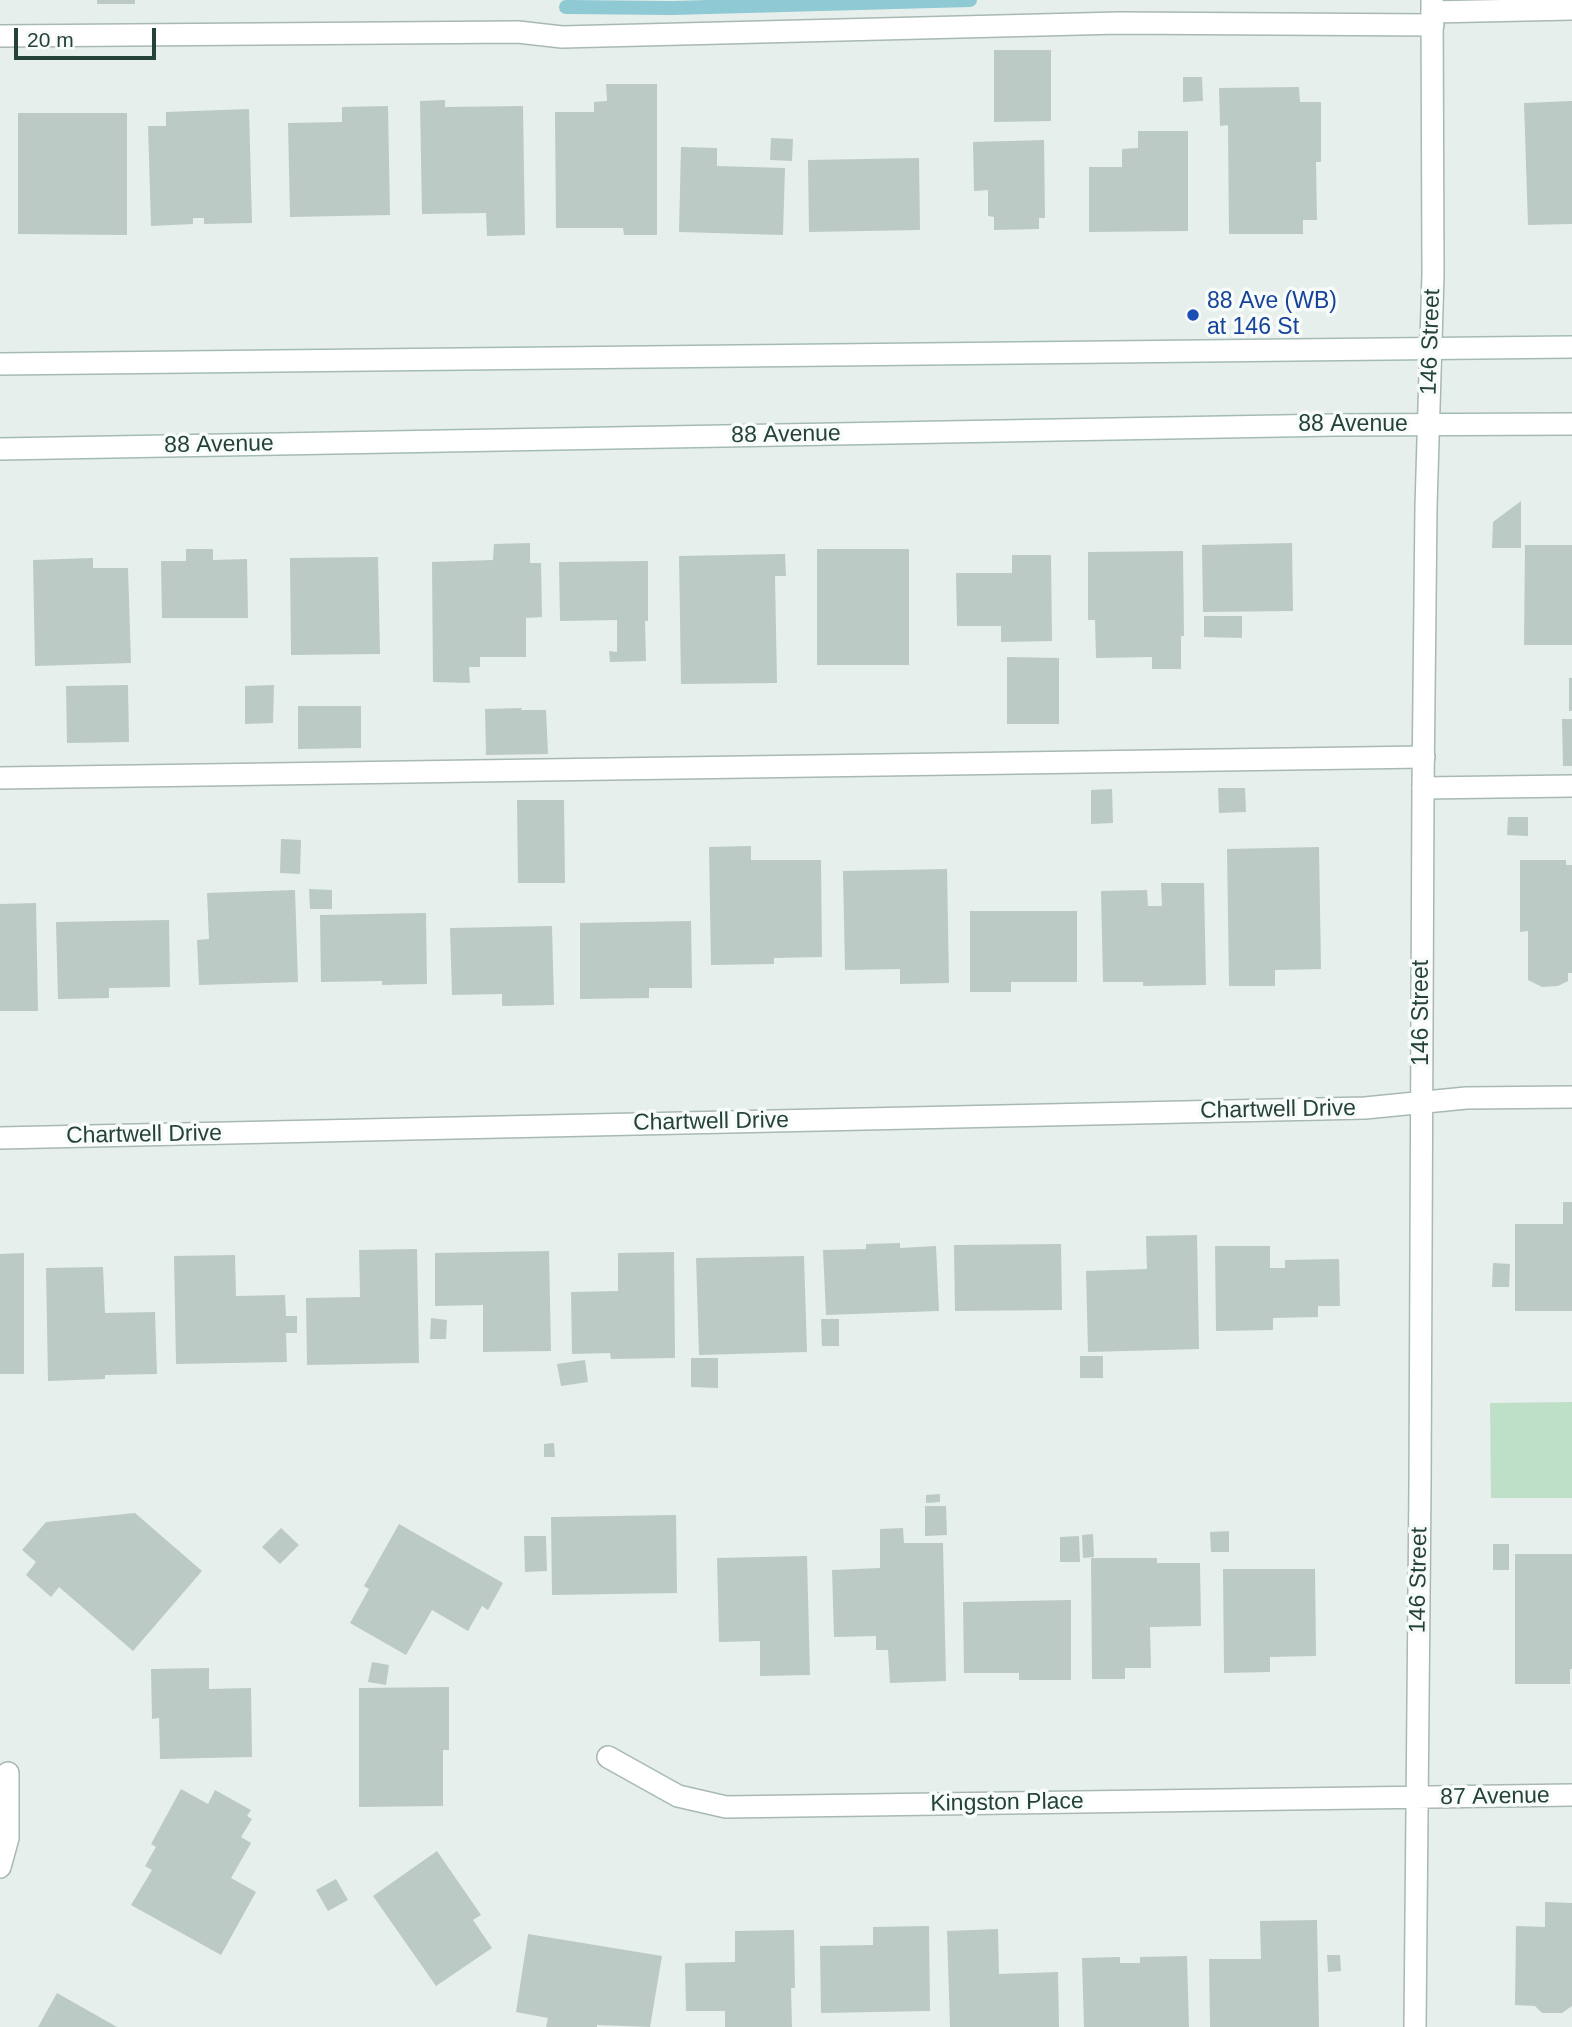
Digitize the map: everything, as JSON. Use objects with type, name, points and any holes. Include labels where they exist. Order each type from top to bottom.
[{"type":"street","points":[[0,36],[518,32],[562,37],[1572,9]]},
{"type":"street","name":"146 Street","points":[[1415,2027],[1423,788],[1433,274],[1432,12]]},
{"type":"street","points":[[0,363],[1572,347]]},
{"type":"street","name":"88 Avenue","points":[[0,449],[1335,425],[1572,424]]},
{"type":"street","points":[[0,778],[1424,757]]},
{"type":"street","points":[[1423,788],[1572,786]]},
{"type":"street","name":"Chartwell Drive","points":[[0,1138],[1365,1108],[1466,1098],[1572,1097]]},
{"type":"street","name":"Kingston Place","points":[[608,1757],[678,1796],[726,1807],[1417,1798]]},
{"type":"street","points":[[0,1867],[8,1838],[9,1773]]},
{"type":"street","name":"87 Avenue","points":[[1417,1798],[1572,1795]]},
{"type":"green space","points":[[1572,1402],[1572,1498],[1491,1498],[1490,1403]]},
{"type":"building","points":[[97,0],[135,0],[135,4],[97,4]]},
{"type":"building","points":[[994,50],[1051,50],[1051,121],[994,122]]},
{"type":"building","points":[[1183,77],[1202,77],[1203,101],[1183,102]]},
{"type":"building","points":[[606,84],[657,84],[657,235],[624,235],[623,228],[556,228],[555,112],[594,112],[594,102],[607,101]]},
{"type":"building","points":[[1299,87],[1300,102],[1321,102],[1321,162],[1316,162],[1317,220],[1303,220],[1303,234],[1229,234],[1228,125],[1220,126],[1219,88]]},
{"type":"building","points":[[445,100],[445,107],[523,106],[525,235],[487,236],[486,213],[422,214],[420,101]]},
{"type":"building","points":[[1572,101],[1572,224],[1528,225],[1524,103]]},
{"type":"building","points":[[388,106],[390,215],[290,217],[288,123],[342,122],[342,107]]},
{"type":"building","points":[[249,109],[252,223],[204,224],[204,218],[193,218],[193,224],[151,226],[148,126],[166,126],[166,112]]},
{"type":"building","points":[[18,113],[127,113],[127,235],[18,234]]},
{"type":"building","points":[[1138,131],[1188,131],[1188,231],[1089,232],[1089,167],[1122,167],[1122,149],[1138,148]]},
{"type":"building","points":[[771,138],[793,139],[792,161],[770,160]]},
{"type":"building","points":[[1044,140],[1045,218],[1039,218],[1039,229],[994,230],[994,217],[988,216],[988,190],[974,191],[973,142]]},
{"type":"building","points":[[681,147],[717,148],[717,166],[785,168],[783,235],[679,232]]},
{"type":"building","points":[[919,158],[920,230],[809,232],[808,160]]},
{"type":"building","points":[[1521,501],[1521,548],[1492,548],[1493,522]]},
{"type":"building","points":[[530,543],[530,563],[541,563],[542,617],[526,618],[526,657],[480,657],[480,667],[469,667],[470,683],[433,682],[432,562],[493,560],[494,544]]},
{"type":"building","points":[[1292,543],[1293,611],[1203,612],[1202,545]]},
{"type":"building","points":[[1525,545],[1572,545],[1572,645],[1524,645]]},
{"type":"building","points":[[186,549],[213,549],[213,560],[247,559],[248,618],[162,618],[161,561],[186,561]]},
{"type":"building","points":[[817,549],[909,549],[909,665],[817,665]]},
{"type":"building","points":[[1183,551],[1184,636],[1181,636],[1181,669],[1152,669],[1152,657],[1096,658],[1095,620],[1088,620],[1088,552]]},
{"type":"building","points":[[785,554],[786,576],[775,576],[777,683],[681,684],[679,556]]},
{"type":"building","points":[[1012,555],[1051,555],[1052,641],[1001,642],[1001,626],[957,626],[956,573],[1012,573]]},
{"type":"building","points":[[378,557],[380,654],[291,655],[290,558]]},
{"type":"building","points":[[93,558],[93,568],[128,568],[131,663],[35,666],[33,560]]},
{"type":"building","points":[[648,561],[646,661],[610,662],[609,651],[617,652],[617,620],[560,621],[559,562]]},
{"type":"building","points":[[1204,616],[1242,616],[1242,638],[1204,637]]},
{"type":"building","points":[[1007,657],[1059,658],[1059,724],[1007,724]]},
{"type":"building","points":[[1569,678],[1572,678],[1572,711],[1569,711]]},
{"type":"building","points":[[128,685],[129,742],[67,743],[66,686]]},
{"type":"building","points":[[274,685],[273,723],[245,724],[245,686]]},
{"type":"building","points":[[298,706],[361,706],[361,748],[298,749]]},
{"type":"building","points":[[522,708],[521,710],[546,710],[548,754],[486,755],[485,709]]},
{"type":"building","points":[[1562,719],[1572,719],[1572,766],[1563,766]]},
{"type":"building","points":[[1218,788],[1245,788],[1246,812],[1219,813]]},
{"type":"building","points":[[1112,789],[1113,823],[1091,824],[1091,790]]},
{"type":"building","points":[[517,800],[564,800],[565,883],[518,883]]},
{"type":"building","points":[[1508,817],[1528,817],[1528,836],[1507,835]]},
{"type":"building","points":[[281,839],[301,840],[300,874],[280,873]]},
{"type":"building","points":[[751,846],[751,860],[821,860],[822,957],[774,958],[774,964],[711,965],[709,847]]},
{"type":"building","points":[[1319,847],[1321,969],[1275,970],[1275,986],[1229,986],[1227,849]]},
{"type":"building","points":[[1520,860],[1566,860],[1566,865],[1572,865],[1572,973],[1568,973],[1568,981],[1558,986],[1542,987],[1528,980],[1528,931],[1520,932]]},
{"type":"building","points":[[947,869],[949,983],[900,984],[900,969],[845,970],[843,871]]},
{"type":"building","points":[[1161,883],[1204,883],[1206,985],[1143,986],[1143,982],[1103,982],[1101,891],[1147,890],[1148,906],[1162,906]]},
{"type":"building","points":[[309,889],[332,890],[332,909],[310,909]]},
{"type":"building","points":[[295,890],[298,982],[199,985],[197,940],[209,939],[207,893]]},
{"type":"building","points":[[36,903],[38,1011],[0,1011],[0,904]]},
{"type":"building","points":[[970,911],[1077,911],[1077,982],[1011,982],[1011,992],[970,992]]},
{"type":"building","points":[[426,913],[427,984],[382,985],[382,981],[321,982],[320,915]]},
{"type":"building","points":[[169,920],[170,987],[109,988],[109,998],[58,999],[56,922]]},
{"type":"building","points":[[691,921],[692,988],[649,988],[649,998],[580,999],[580,923]]},
{"type":"building","points":[[552,926],[554,1005],[502,1006],[502,994],[452,995],[450,928]]},
{"type":"building","points":[[1563,1202],[1572,1202],[1572,1311],[1515,1311],[1515,1224],[1563,1224]]},
{"type":"building","points":[[1197,1235],[1199,1349],[1088,1352],[1086,1271],[1147,1269],[1146,1236]]},
{"type":"building","points":[[900,1243],[900,1248],[936,1246],[939,1311],[826,1315],[823,1250],[866,1249],[866,1244]]},
{"type":"building","points":[[1061,1244],[1062,1310],[955,1311],[954,1245]]},
{"type":"building","points":[[1215,1246],[1270,1246],[1270,1268],[1285,1268],[1285,1260],[1339,1259],[1340,1306],[1318,1306],[1318,1317],[1273,1318],[1273,1330],[1216,1331]]},
{"type":"building","points":[[417,1249],[419,1363],[307,1365],[306,1298],[360,1297],[359,1250]]},
{"type":"building","points":[[549,1251],[551,1351],[483,1352],[483,1305],[435,1306],[435,1253]]},
{"type":"building","points":[[674,1252],[675,1358],[611,1359],[610,1353],[572,1354],[571,1292],[618,1291],[618,1253]]},
{"type":"building","points":[[24,1253],[24,1374],[0,1374],[0,1254]]},
{"type":"building","points":[[235,1255],[236,1296],[285,1295],[286,1316],[297,1316],[297,1333],[286,1333],[287,1362],[176,1364],[174,1256]]},
{"type":"building","points":[[804,1256],[807,1352],[699,1355],[696,1258]]},
{"type":"building","points":[[1493,1263],[1510,1264],[1509,1287],[1492,1287]]},
{"type":"building","points":[[103,1267],[105,1313],[155,1312],[157,1374],[105,1375],[105,1379],[48,1381],[46,1268]]},
{"type":"building","points":[[431,1318],[447,1320],[446,1339],[430,1339]]},
{"type":"building","points":[[821,1319],[839,1319],[839,1346],[822,1346]]},
{"type":"building","points":[[1080,1356],[1103,1356],[1103,1378],[1080,1378]]},
{"type":"building","points":[[691,1358],[718,1358],[718,1388],[691,1387]]},
{"type":"building","points":[[585,1360],[588,1382],[561,1386],[557,1364]]},
{"type":"building","points":[[554,1443],[555,1457],[544,1457],[544,1444]]},
{"type":"building","points":[[940,1494],[940,1502],[926,1503],[926,1495]]},
{"type":"building","points":[[925,1506],[946,1506],[947,1535],[925,1536]]},
{"type":"building","points":[[135,1513],[202,1571],[133,1651],[59,1587],[51,1597],[26,1575],[36,1562],[22,1550],[46,1522]]},
{"type":"building","points":[[676,1515],[677,1593],[552,1595],[551,1517]]},
{"type":"building","points":[[399,1524],[503,1583],[488,1610],[482,1606],[468,1631],[432,1610],[406,1655],[350,1623],[369,1589],[364,1586]]},
{"type":"building","points":[[281,1528],[299,1545],[280,1564],[262,1547]]},
{"type":"building","points":[[903,1528],[904,1543],[943,1543],[946,1681],[890,1683],[888,1650],[876,1650],[876,1636],[834,1637],[832,1570],[880,1568],[880,1529]]},
{"type":"building","points":[[1229,1531],[1229,1552],[1211,1552],[1210,1532]]},
{"type":"building","points":[[1093,1534],[1094,1557],[1083,1558],[1082,1535]]},
{"type":"building","points":[[524,1536],[546,1536],[547,1571],[525,1572]]},
{"type":"building","points":[[1079,1536],[1080,1562],[1060,1562],[1060,1537]]},
{"type":"building","points":[[1493,1544],[1509,1544],[1509,1570],[1493,1570]]},
{"type":"building","points":[[1515,1554],[1572,1554],[1570,1684],[1515,1684]]},
{"type":"building","points":[[807,1556],[810,1675],[760,1676],[760,1641],[719,1642],[717,1558]]},
{"type":"building","points":[[1091,1558],[1157,1558],[1157,1563],[1200,1563],[1201,1626],[1150,1627],[1151,1668],[1125,1668],[1125,1679],[1092,1679]]},
{"type":"building","points":[[1223,1569],[1315,1569],[1316,1656],[1270,1657],[1270,1672],[1224,1673]]},
{"type":"building","points":[[1071,1600],[1071,1680],[1019,1680],[1019,1673],[964,1673],[963,1602]]},
{"type":"building","points":[[372,1662],[389,1665],[386,1685],[368,1682]]},
{"type":"building","points":[[209,1668],[209,1689],[251,1688],[252,1757],[160,1759],[159,1718],[152,1719],[151,1669]]},
{"type":"building","points":[[449,1687],[449,1750],[443,1750],[443,1806],[359,1807],[359,1688]]},
{"type":"building","points":[[181,1789],[208,1804],[215,1790],[251,1810],[247,1816],[252,1819],[241,1837],[251,1843],[231,1878],[256,1892],[221,1955],[131,1905],[152,1870],[145,1866],[156,1847],[151,1844]]},
{"type":"building","points":[[437,1851],[481,1915],[473,1920],[492,1948],[436,1986],[373,1896]]},
{"type":"building","points":[[336,1879],[348,1900],[328,1911],[316,1890]]},
{"type":"building","points":[[1545,1902],[1572,1903],[1572,2006],[1562,2013],[1542,2013],[1535,2006],[1515,2005],[1516,1926],[1545,1927]]},
{"type":"building","points":[[1317,1920],[1319,2027],[1210,2027],[1209,1959],[1261,1959],[1260,1921]]},
{"type":"building","points":[[929,1926],[930,2011],[821,2013],[820,1946],[873,1945],[873,1927]]},
{"type":"building","points":[[998,1929],[999,1974],[1058,1972],[1059,2027],[950,2027],[947,1931]]},
{"type":"building","points":[[794,1930],[795,1988],[791,1988],[792,2027],[725,2027],[725,2011],[686,2011],[685,1963],[735,1962],[735,1931]]},
{"type":"building","points":[[528,1934],[662,1956],[650,2027],[546,2027],[548,2018],[516,2012]]},
{"type":"building","points":[[1327,1955],[1340,1955],[1341,1971],[1328,1972]]},
{"type":"building","points":[[1187,1956],[1189,2027],[1084,2027],[1082,1958],[1120,1957],[1120,1963],[1140,1963],[1140,1957]]},
{"type":"building","points":[[57,1993],[117,2027],[38,2027]]},
{"type":"waterway","points":[[566,7],[672,8],[970,0]]},
{"type":"place","name":"88 Ave (WB) at 146 St","points":[[1193,315]]}]
